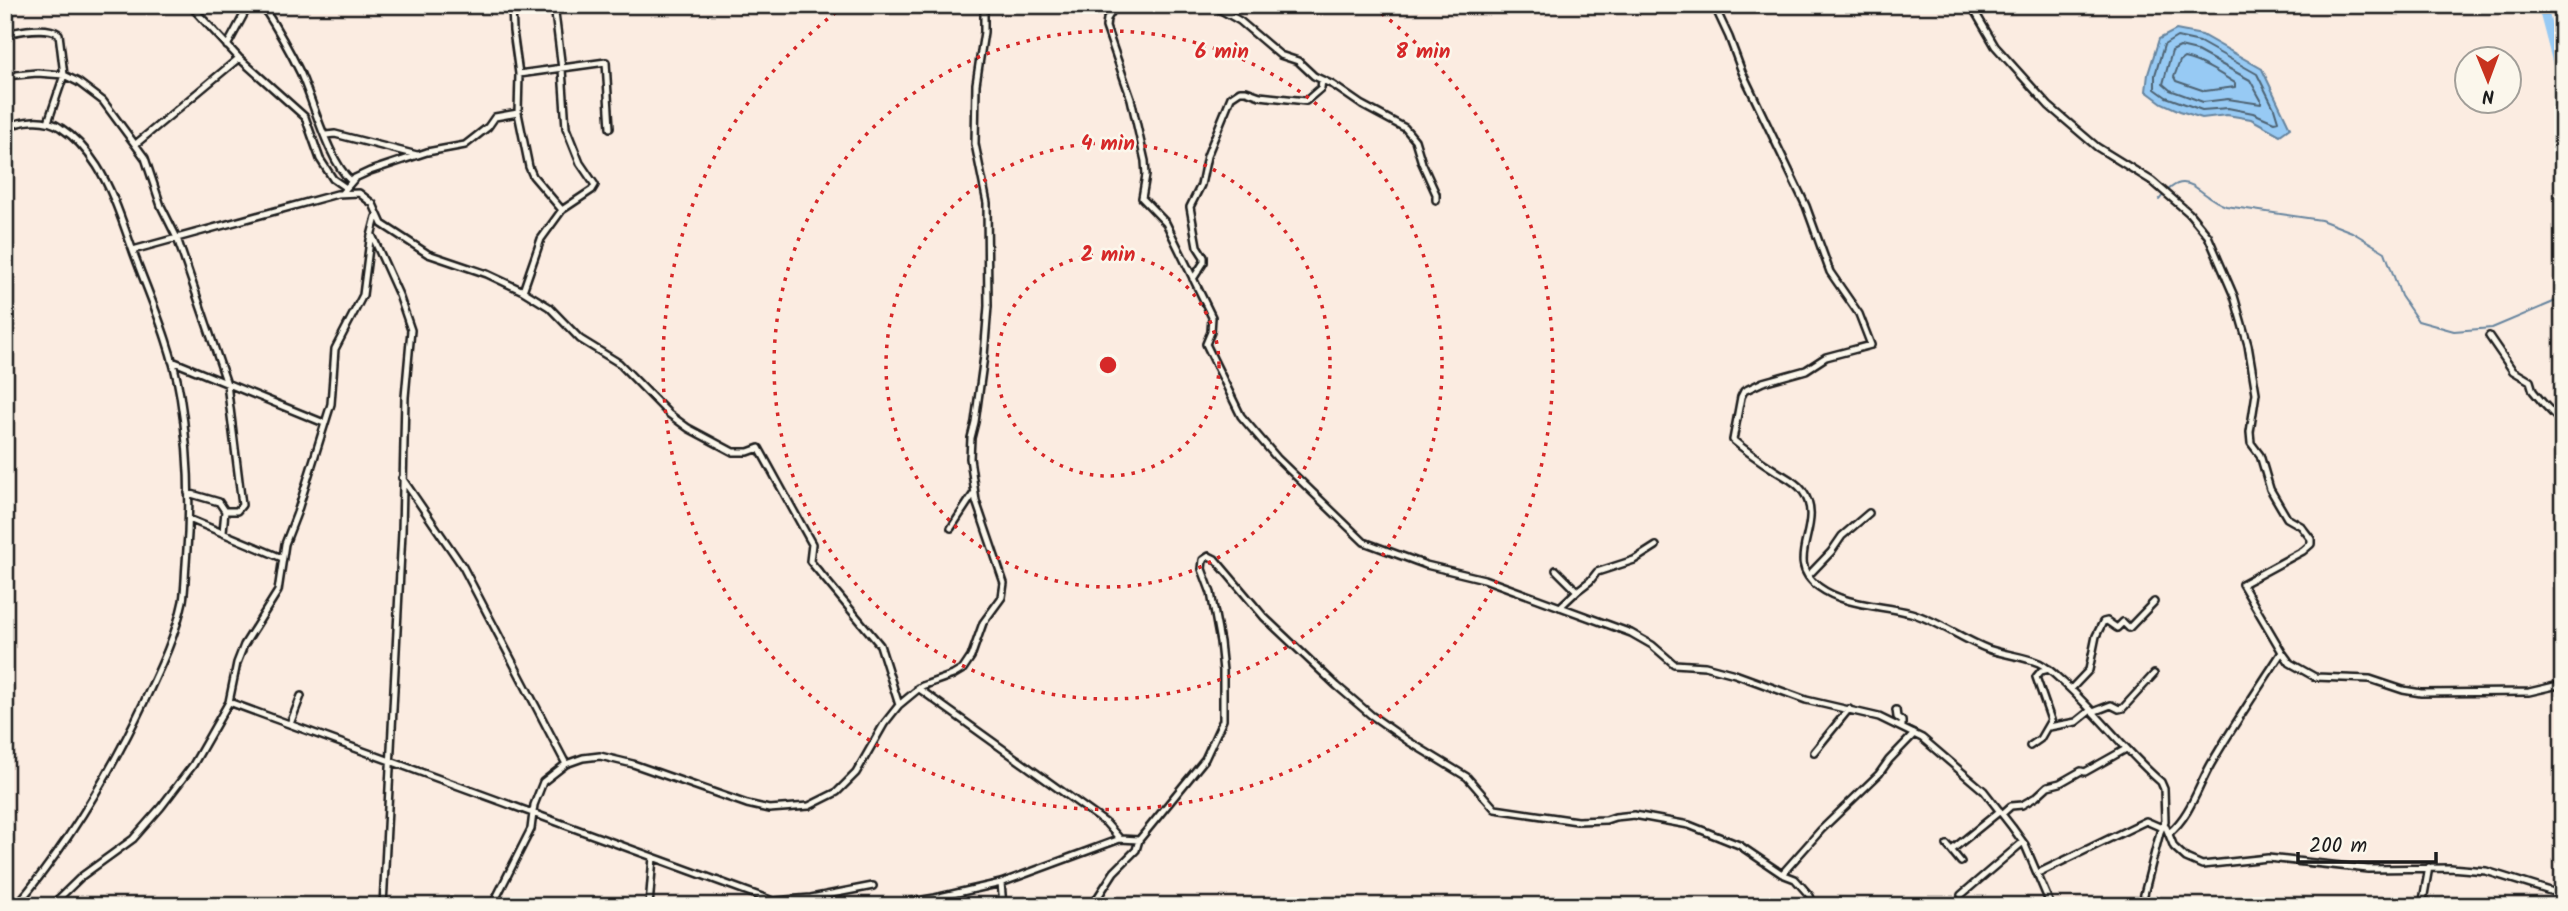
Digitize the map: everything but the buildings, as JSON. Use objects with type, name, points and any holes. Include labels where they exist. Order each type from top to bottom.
[{"type":"street","points":[[190,5],[239,58],[305,117],[325,168],[344,190]]},
{"type":"street","points":[[227,46],[249,5]]},
{"type":"street","points":[[262,5],[301,74],[341,168],[351,181]]},
{"type":"street","points":[[512,5],[519,74],[518,113],[529,167],[533,176],[562,210]]},
{"type":"street","points":[[523,291],[541,239],[562,210],[592,190],[595,185],[580,163],[566,128],[554,5]]},
{"type":"street","points":[[492,906],[531,829],[543,782],[566,764],[600,756],[633,764],[747,804],[769,809],[809,806],[837,792],[856,773],[879,732],[900,705],[918,688],[963,670],[971,657],[983,623],[1002,597],[1004,583],[974,493],[970,449],[982,375],[988,306],[987,203],[975,144],[976,84],[985,32],[984,5]]},
{"type":"street","points":[[1116,5],[1107,19],[1106,27],[1131,99],[1143,154],[1146,175],[1142,198],[1166,223],[1212,317],[1211,332],[1206,344],[1241,416],[1277,458],[1360,539],[1372,547],[1426,565],[1484,579],[1631,633],[1674,664],[1705,666],[1735,674],[1806,700],[1879,717],[1902,727],[1944,754],[1970,777],[2001,813],[2023,842],[2051,906]]},
{"type":"street","points":[[1212,5],[1264,38],[1280,55],[1298,61],[1322,80],[1405,128],[1415,140],[1436,200]]},
{"type":"street","points":[[1714,5],[1742,72],[1806,206],[1830,272],[1859,314],[1871,345],[1826,357],[1797,373],[1752,386],[1744,391],[1733,440],[1803,491],[1810,508],[1811,526],[1802,547],[1804,563],[1808,576],[1821,588],[1834,596],[1860,604],[1915,614],[1989,649],[2020,656],[2049,669],[2161,782],[2164,789],[2163,826],[2141,906]]},
{"type":"street","points":[[1971,5],[2001,53],[2049,106],[2089,141],[2152,181],[2178,203],[2201,227],[2212,244],[2239,310],[2254,372],[2256,393],[2251,443],[2260,455],[2270,489],[2287,518],[2301,526],[2311,539],[2311,544],[2303,551],[2242,584],[2290,663],[2315,677],[2370,679],[2421,693],[2529,692],[2563,684]]},
{"type":"street","points":[[5,34],[19,31],[57,31],[60,37],[64,75],[48,122]]},
{"type":"street","points":[[136,144],[239,58]]},
{"type":"street","points":[[519,74],[606,62],[610,128]]},
{"type":"street","points":[[5,76],[37,73],[64,75],[78,82],[103,102],[145,158],[161,206],[177,238],[227,384],[242,505],[237,511],[225,511]]},
{"type":"street","points":[[1193,279],[1204,262],[1204,257],[1197,246],[1190,207],[1201,185],[1207,156],[1231,97],[1240,91],[1246,91],[1264,97],[1306,101],[1321,88],[1322,80]]},
{"type":"street","points":[[344,190],[351,181],[370,172],[417,155],[466,145],[488,127],[495,117],[518,113]]},
{"type":"street","points":[[5,128],[31,121],[60,126],[97,165],[114,200],[172,361],[184,422],[189,519],[183,601],[163,663],[121,750],[53,858],[16,906]]},
{"type":"street","points":[[326,135],[335,134],[417,155]]},
{"type":"street","points":[[133,250],[344,190],[359,193],[370,201],[382,225],[428,254],[478,271],[523,291],[557,314],[580,339],[619,363],[669,414],[688,428],[733,452],[748,452],[759,448],[813,544],[810,561],[880,645],[900,705]]},
{"type":"street","points":[[51,906],[82,876],[133,839],[161,807],[193,765],[229,702],[237,663],[244,645],[278,591],[282,558],[331,404],[335,349],[363,295],[376,214]]},
{"type":"street","points":[[371,233],[411,330],[405,397],[383,906]]},
{"type":"street","points":[[2489,335],[2513,370],[2530,381],[2533,391],[2563,424]]},
{"type":"street","points":[[172,361],[324,423]]},
{"type":"street","points":[[402,478],[463,567],[566,764]]},
{"type":"street","points":[[188,493],[219,502],[225,511],[223,532]]},
{"type":"street","points":[[951,528],[974,493]]},
{"type":"street","points":[[1808,576],[1842,536],[1869,513]]},
{"type":"street","points":[[189,519],[282,558]]},
{"type":"street","points":[[1560,607],[1597,572],[1633,560],[1656,547]]},
{"type":"street","points":[[1091,906],[1114,873],[1136,850],[1139,840],[1210,752],[1223,720],[1220,642],[1211,593],[1202,569],[1203,560],[1209,556],[1215,559],[1264,617],[1337,686],[1371,715],[1467,777],[1495,809],[1577,821],[1634,816],[1668,820],[1739,845],[1795,879],[1810,896],[1814,906]]},
{"type":"street","points":[[1556,570],[1577,591]]},
{"type":"street","points":[[2071,689],[2089,670],[2096,636],[2103,622],[2107,621],[2118,628],[2123,622],[2129,628],[2154,602]]},
{"type":"street","points":[[2169,833],[2190,806],[2211,764],[2282,652]]},
{"type":"street","points":[[2030,746],[2040,739],[2051,720],[2036,677],[2041,671],[2049,669]]},
{"type":"street","points":[[2049,727],[2076,722],[2092,711],[2111,705],[2123,708],[2154,674]]},
{"type":"street","points":[[918,688],[1106,823],[1121,839]]},
{"type":"street","points":[[290,724],[301,696]]},
{"type":"street","points":[[229,702],[773,901],[811,898],[873,886]]},
{"type":"street","points":[[1814,752],[1849,709]]},
{"type":"street","points":[[1896,710],[1902,727]]},
{"type":"street","points":[[1783,874],[1821,830],[1879,774],[1914,734]]},
{"type":"street","points":[[1953,849],[2011,806],[2022,805],[2048,786],[2060,783],[2081,771],[2085,772],[2126,749]]},
{"type":"street","points":[[2038,873],[2146,821],[2163,826],[2174,847],[2186,858],[2202,865],[2268,858],[2368,869],[2429,867],[2486,871],[2563,895]]},
{"type":"street","points":[[886,906],[1001,883],[1121,839],[1139,840]]},
{"type":"street","points":[[1961,895],[2023,842]]},
{"type":"street","points":[[1947,845],[1961,862]]},
{"type":"street","points":[[649,906],[653,857]]},
{"type":"street","points":[[2421,906],[2429,867]]},
{"type":"street","points":[[1001,883],[1003,906]]},
{"type":"water","points":[[2176,30],[2202,35],[2262,69],[2290,128],[2280,135],[2251,119],[2227,115],[2202,118],[2162,103],[2146,91],[2148,74],[2159,39]]},
{"type":"waterway","points":[[2542,5],[2563,85]]},
{"type":"waterway","points":[[2159,200],[2169,189],[2185,183],[2226,206],[2321,220],[2352,232],[2385,252],[2401,296],[2418,321],[2454,331],[2492,328],[2563,298]]}]
